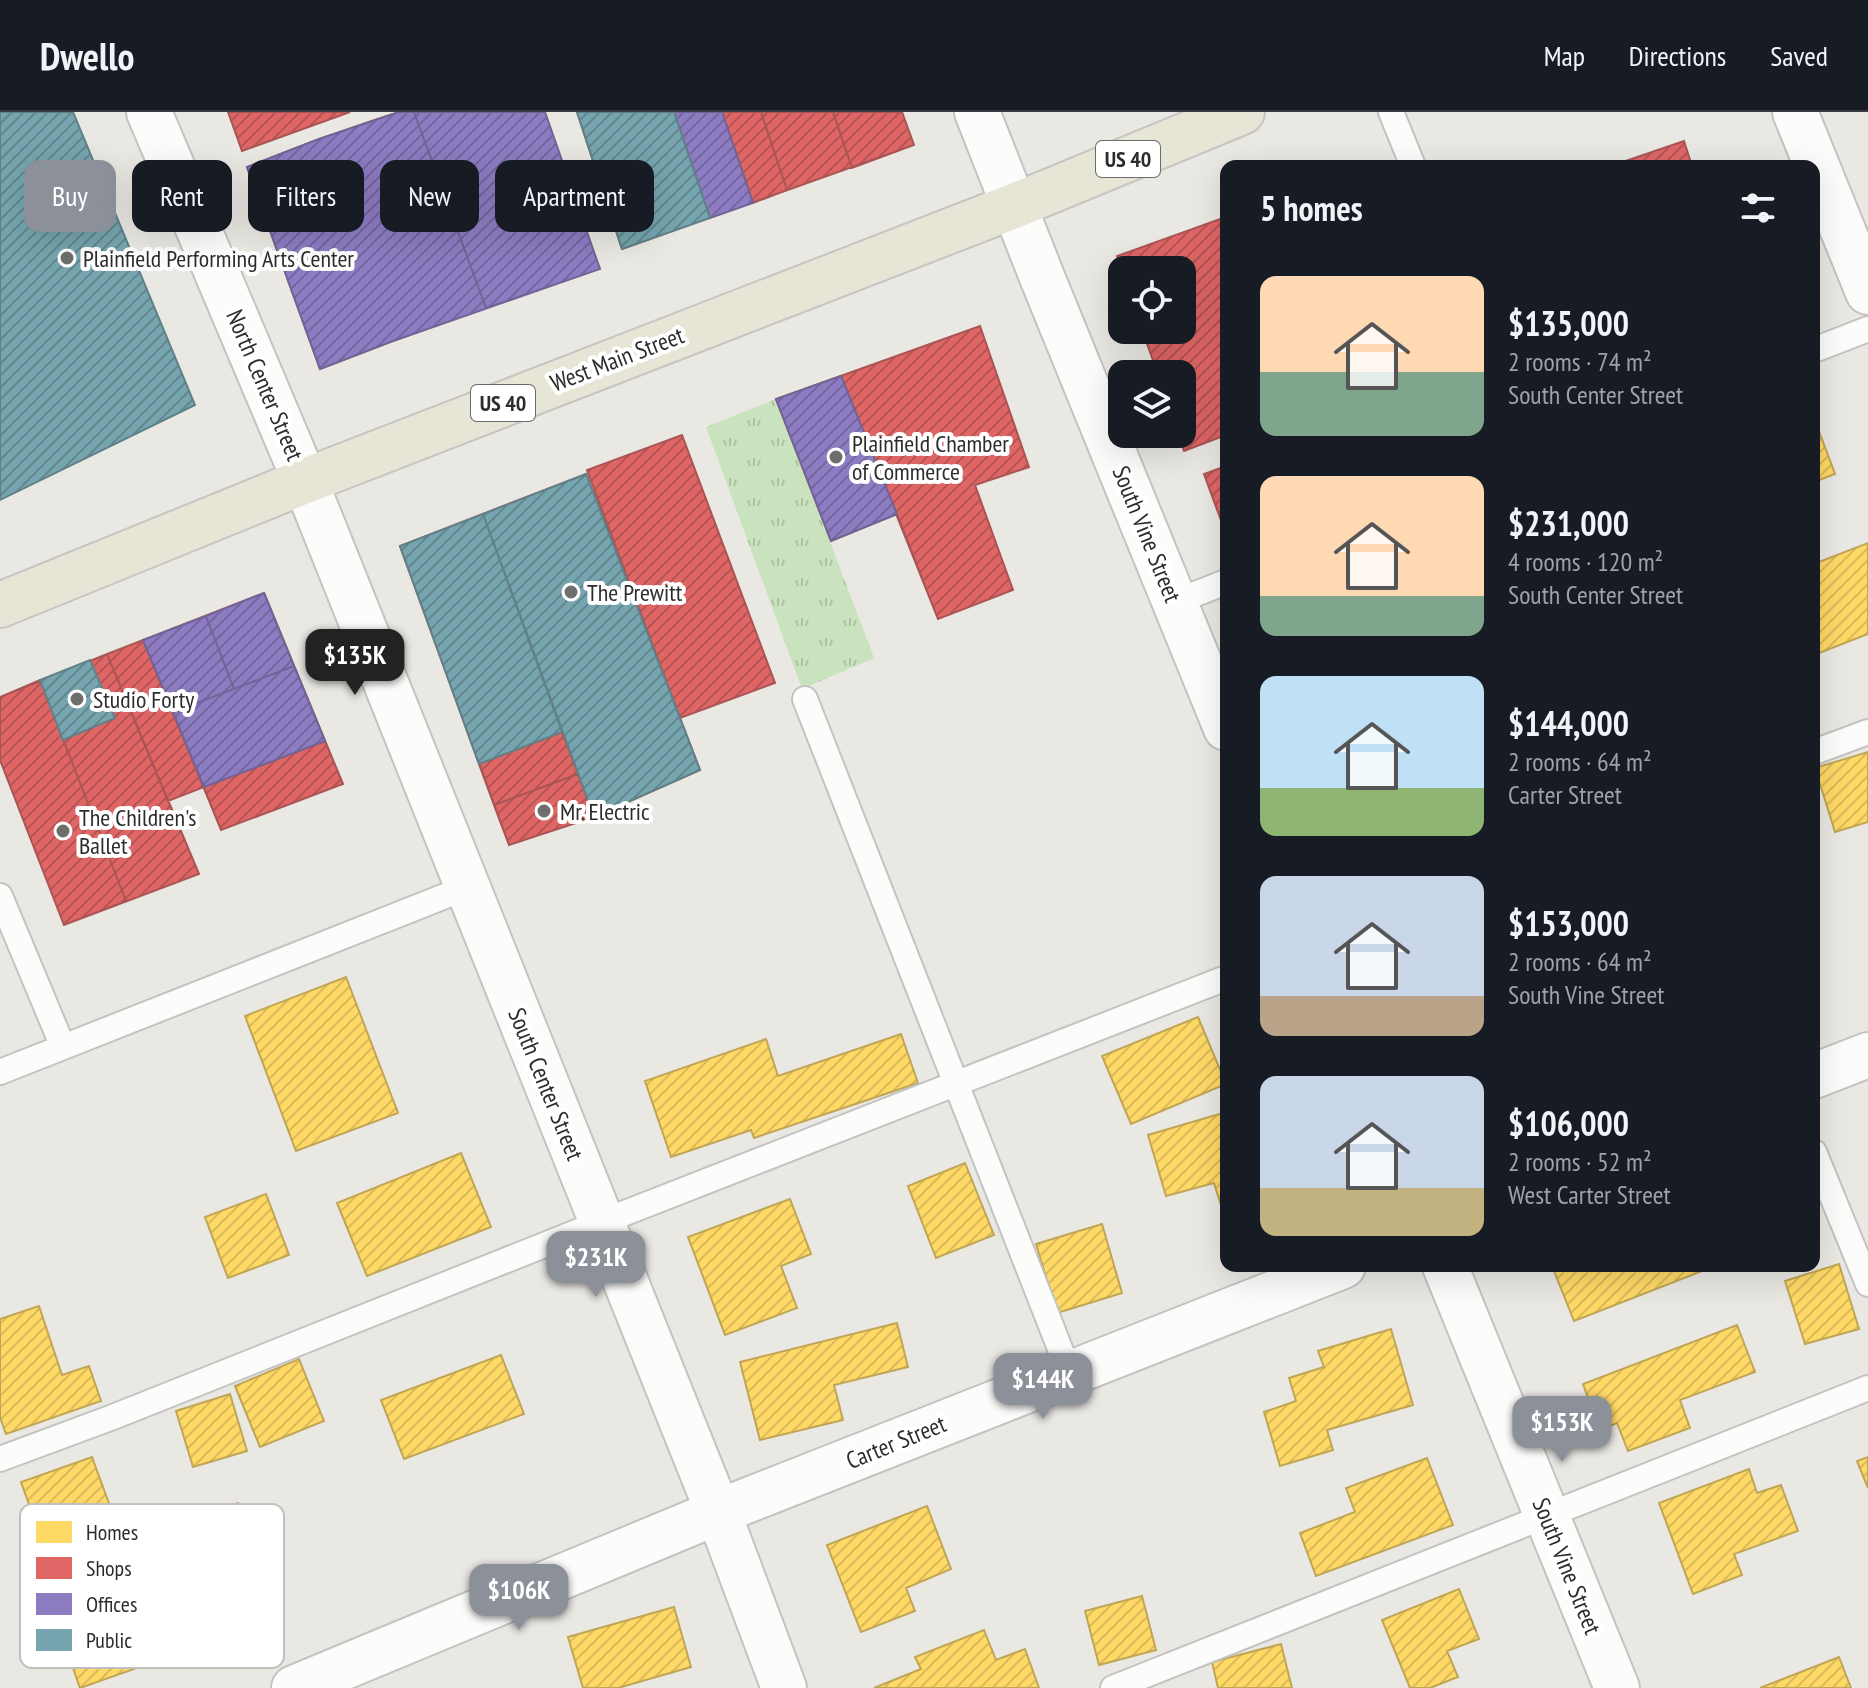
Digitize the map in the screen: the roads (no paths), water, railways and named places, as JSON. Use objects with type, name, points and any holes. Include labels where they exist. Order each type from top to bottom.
[{"type":"main road","name":"US 40","points":[[1014,206],[1242,112]]},
{"type":"main road","name":"West Main Street","points":[[0,605],[305,481],[1014,206]]},
{"type":"street","name":"North Center Street","points":[[149,112],[305,481]]},
{"type":"street","name":"South Vine Street","points":[[977,112],[1220,713]]},
{"type":"street","points":[[1795,112],[1814,160]]},
{"type":"street","points":[[1820,174],[1868,292]]},
{"type":"street","name":"South Center Street","points":[[305,481],[718,1512],[784,1688]]},
{"type":"street","points":[[1820,1074],[1868,1055]]},
{"type":"street","name":"Carter Street","points":[[294,1688],[718,1512],[1328,1272]]},
{"type":"street","name":"South Vine Street","points":[[1447,1272],[1617,1688]]},
{"type":"lane","points":[[1391,112],[1411,160]]},
{"type":"lane","points":[[1820,348],[1868,329]]},
{"type":"lane","points":[[1175,602],[1220,584]]},
{"type":"lane","points":[[805,699],[1070,1374]]},
{"type":"lane","points":[[1820,750],[1868,732]]},
{"type":"lane","points":[[0,1072],[468,887]]},
{"type":"lane","points":[[0,896],[63,1047]]},
{"type":"lane","points":[[0,1459],[1220,980]]},
{"type":"lane","points":[[1820,1167],[1868,1284]]},
{"type":"lane","points":[[1113,1688],[1868,1388]]},
{"type":"place","name":"Plainfield Performing Arts Center","points":[[67,258]]},
{"type":"place","name":"Plainfield Chamber of Commerce","points":[[836,457]]},
{"type":"place","name":"The Prewitt","points":[[571,592]]},
{"type":"place","name":"Studio Forty","points":[[77,699]]},
{"type":"place","name":"Mr. Electric","points":[[544,811]]},
{"type":"place","name":"The Children's Ballet","points":[[63,831]]}]
